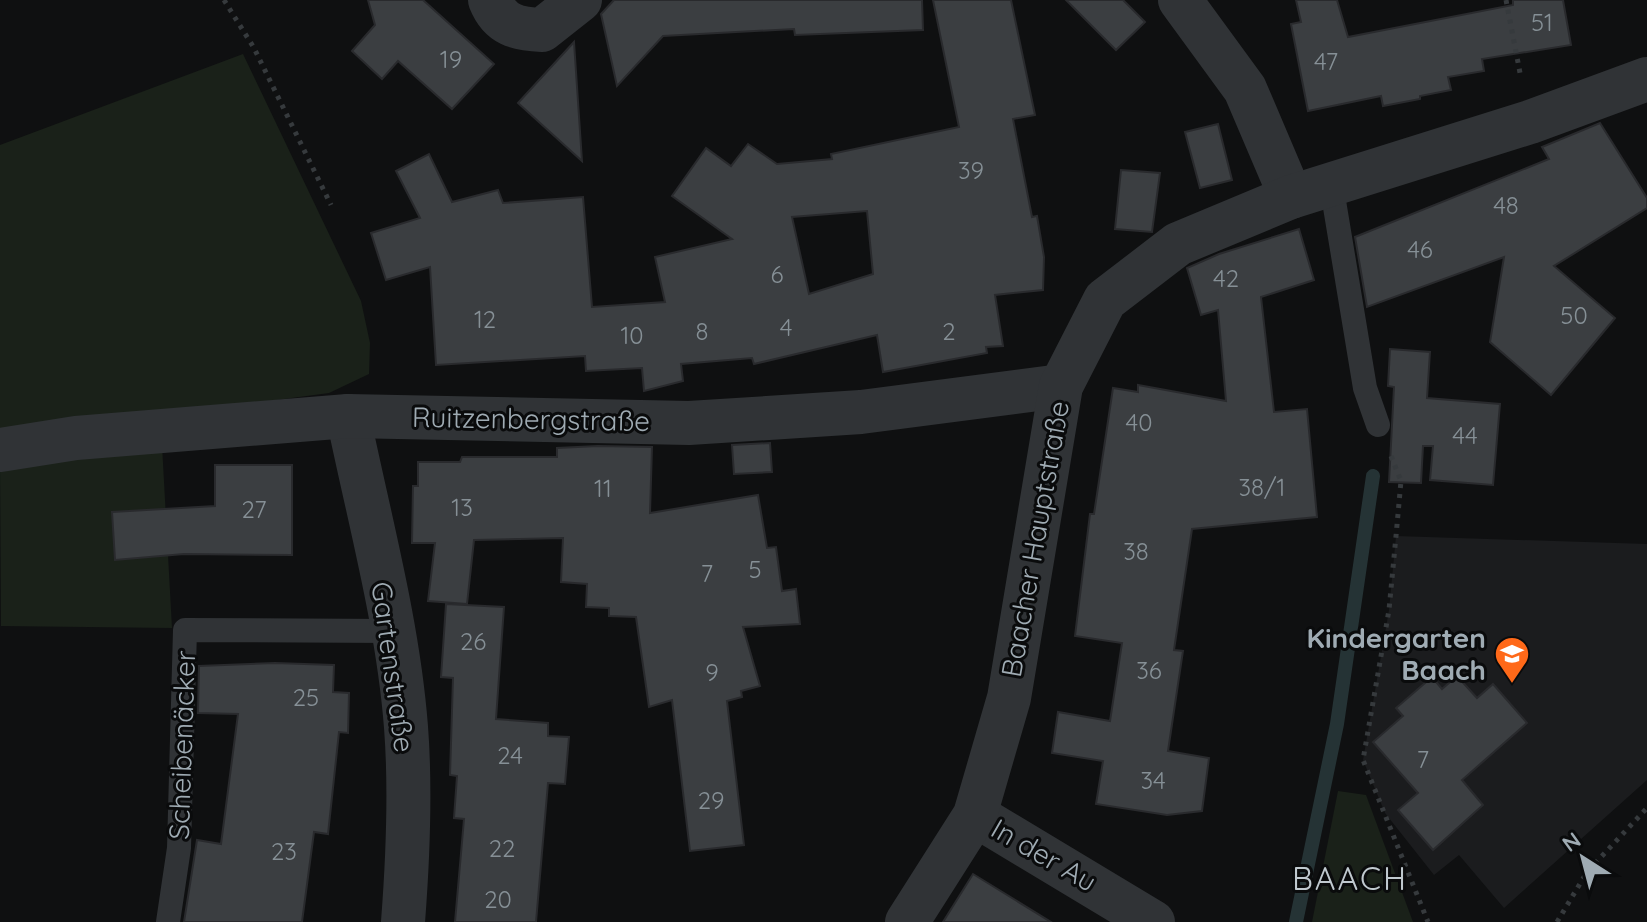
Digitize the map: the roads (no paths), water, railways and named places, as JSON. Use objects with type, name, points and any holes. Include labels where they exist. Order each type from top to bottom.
[{"type":"street","points":[[490,0],[495,11],[515,29],[542,30],[580,0]]},
{"type":"street","points":[[1180,0],[1209,35],[1311,190]]},
{"type":"street","name":"Baacher Hauptstraße","points":[[907,922],[975,815],[1009,698],[1061,386],[1105,300],[1178,244],[1311,190],[1530,122],[1647,79]]},
{"type":"street","name":"Ruitzenbergstraße","points":[[0,450],[76,438],[348,416],[689,423],[861,412],[1061,386]]},
{"type":"street","name":"Gartenstraße","points":[[348,416],[392,631],[406,727],[409,848],[403,922]]},
{"type":"street","name":"In der Au","points":[[975,815],[1153,922]]},
{"type":"lane","points":[[1311,190],[1378,425]]},
{"type":"lane","name":"Scheibenäcker","points":[[168,922],[179,848],[185,630],[392,631]]},
{"type":"waterway","points":[[1296,922],[1337,724],[1373,476]]},
{"type":"place","name":"Kindergarten Baach","points":[[1512,685]]},
{"type":"district","name":"BAACH","points":[[1350,879]]}]
